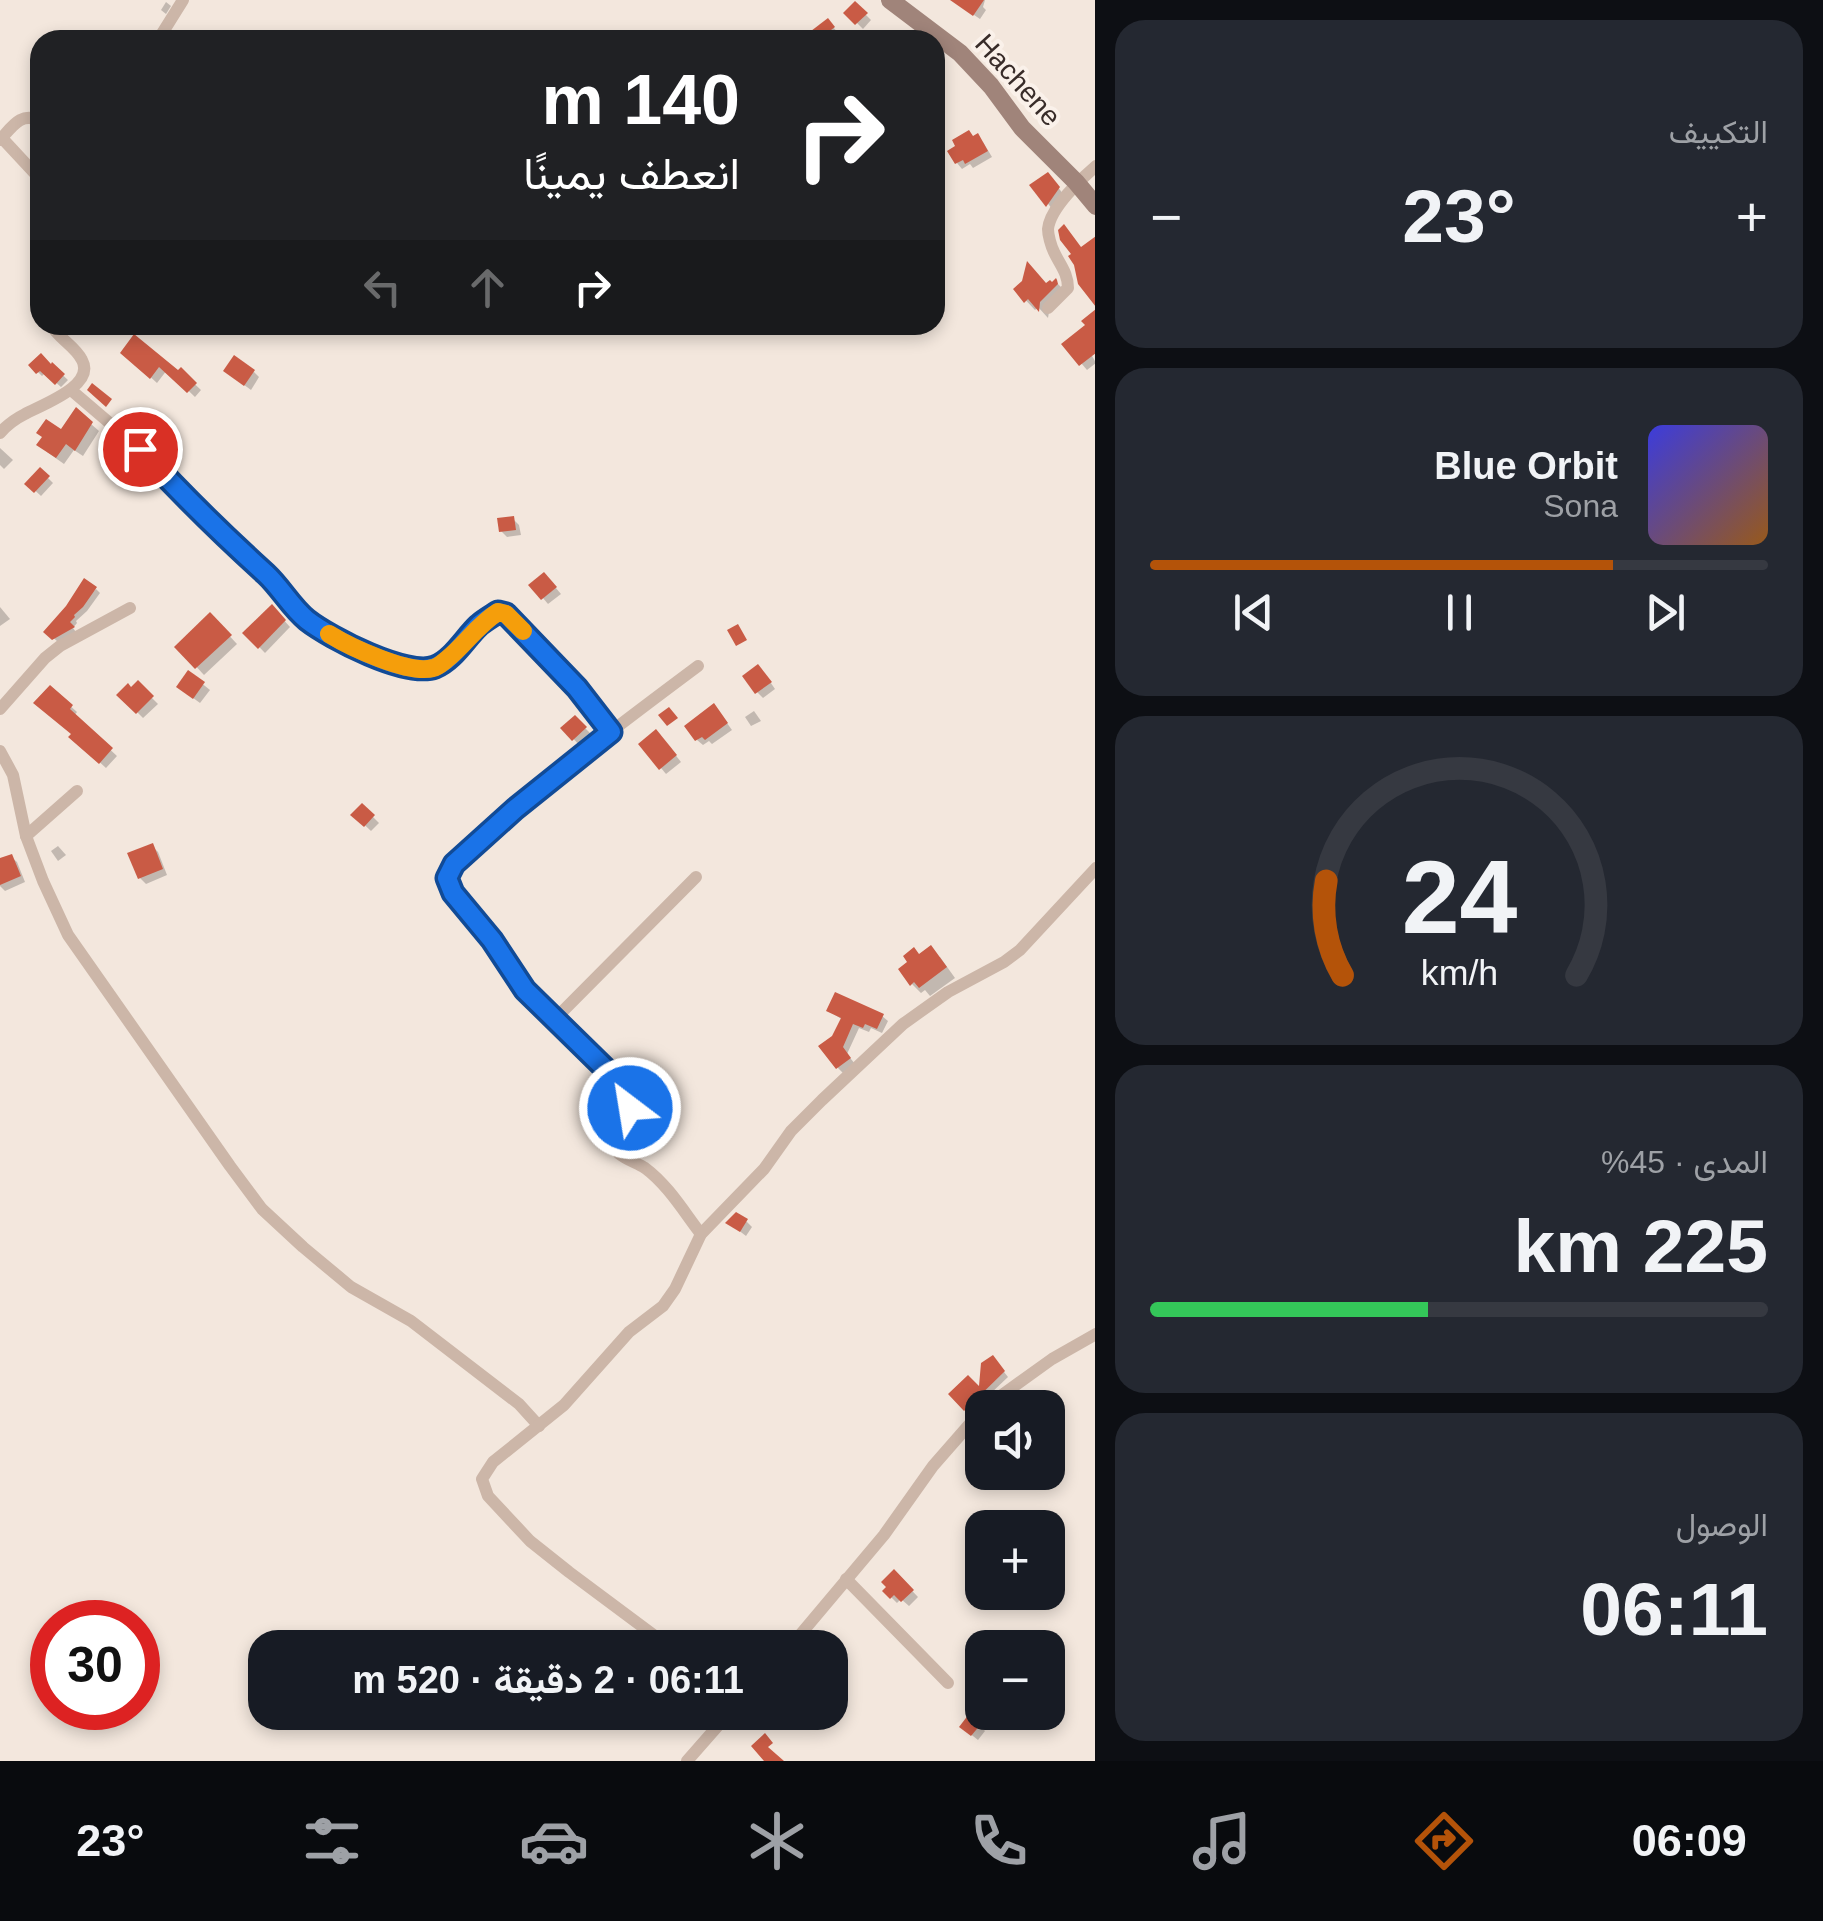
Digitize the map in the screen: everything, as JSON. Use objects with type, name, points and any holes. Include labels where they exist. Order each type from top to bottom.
[{"type":"street","points":[[164,30],[183,0]]},
{"type":"street","name":"Hachene","points":[[890,0],[929,30]]},
{"type":"street","name":"Hachene","points":[[945,42],[991,86],[1022,128],[1095,205]]},
{"type":"street","points":[[30,118],[16,122],[1,139],[30,169]]},
{"type":"street","points":[[1048,308],[1068,288],[1068,276],[1048,230],[1076,182],[1095,167]]},
{"type":"street","points":[[0,433],[20,416],[71,390],[85,371],[80,356],[58,335]]},
{"type":"street","points":[[71,390],[140,449],[202,516],[319,628],[352,648],[410,668],[433,668],[448,659],[481,623],[498,612],[506,614],[577,688],[611,732]]},
{"type":"street","points":[[0,709],[60,646],[130,608]]},
{"type":"street","points":[[698,666],[515,809],[454,864],[447,878],[453,893],[492,940],[525,990],[633,1098],[612,1136],[612,1144],[618,1154],[646,1168],[668,1190],[700,1234]]},
{"type":"street","points":[[0,751],[13,775],[26,836],[68,935],[262,1209],[351,1287],[411,1321],[519,1404],[539,1426]]},
{"type":"street","points":[[26,836],[77,791]]},
{"type":"street","points":[[648,1630],[543,1551],[488,1496],[482,1479],[493,1462],[564,1405],[630,1332],[663,1306],[700,1234],[764,1169],[792,1131],[903,1024],[1020,950],[1095,869]]},
{"type":"street","points":[[554,1019],[696,876]]},
{"type":"street","points":[[1009,1390],[1095,1335]]},
{"type":"street","points":[[805,1630],[965,1430]]},
{"type":"street","points":[[846,1579],[948,1683]]},
{"type":"street","points":[[687,1761],[714,1730]]},
{"type":"building","points":[[950,0],[984,0],[973,16]]},
{"type":"building","points":[[855,1],[868,13],[855,25],[843,13]]},
{"type":"building","points":[[828,18],[835,27],[831,30],[812,30]]},
{"type":"building","points":[[969,130],[973,136],[978,133],[988,151],[965,164],[963,160],[955,164],[947,151],[955,146],[952,140]]},
{"type":"building","points":[[1048,172],[1060,187],[1046,207],[1029,185]]},
{"type":"building","points":[[1064,224],[1081,247],[1095,237],[1095,306],[1078,284],[1068,256],[1071,254],[1060,240],[1058,230]]},
{"type":"building","points":[[1027,261],[1046,283],[1056,278],[1058,284],[1040,302],[1039,312],[1028,299],[1024,303],[1013,289],[1022,281]]},
{"type":"building","points":[[1095,310],[1095,354],[1079,366],[1061,344],[1085,325],[1081,321]]},
{"type":"building","points":[[135,335],[197,383],[187,393],[159,367],[150,379],[120,353]]},
{"type":"building","points":[[41,353],[65,374],[55,385],[28,365]]},
{"type":"building","points":[[234,355],[255,370],[244,386],[223,371]]},
{"type":"building","points":[[92,383],[112,399],[106,407],[87,390]]},
{"type":"building","points":[[76,407],[93,422],[75,451],[66,444],[56,458],[36,445],[42,437],[36,433],[46,419],[61,429]]},
{"type":"building","points":[[40,467],[50,476],[34,493],[24,484]]},
{"type":"building","points":[[514,516],[516,530],[499,532],[497,518]]},
{"type":"building","points":[[544,572],[557,587],[541,600],[528,585]]},
{"type":"building","points":[[84,578],[97,587],[70,622],[75,627],[52,640],[43,632]]},
{"type":"building","points":[[272,604],[286,620],[258,649],[242,633]]},
{"type":"building","points":[[210,612],[232,635],[195,669],[174,647]]},
{"type":"building","points":[[738,624],[747,640],[736,646],[727,630]]},
{"type":"building","points":[[758,664],[772,682],[755,694],[742,676]]},
{"type":"building","points":[[188,670],[205,682],[193,699],[176,687]]},
{"type":"building","points":[[138,680],[154,696],[136,714],[116,695],[128,683],[131,687]]},
{"type":"building","points":[[50,685],[113,748],[99,764],[68,737],[71,734],[33,703]]},
{"type":"building","points":[[714,703],[728,723],[705,740],[702,737],[695,741],[684,726]]},
{"type":"building","points":[[669,707],[678,718],[667,726],[658,715]]},
{"type":"building","points":[[575,715],[587,727],[572,741],[560,728]]},
{"type":"building","points":[[656,729],[677,755],[659,770],[638,744]]},
{"type":"building","points":[[362,803],[375,815],[364,827],[350,815]]},
{"type":"building","points":[[153,843],[163,869],[138,879],[127,853]]},
{"type":"building","points":[[12,854],[21,876],[0,885],[0,858]]},
{"type":"building","points":[[931,945],[947,967],[919,988],[914,982],[910,986],[898,969],[907,962],[903,956],[914,947],[919,954]]},
{"type":"building","points":[[835,992],[884,1014],[877,1029],[853,1024],[843,1047],[851,1058],[836,1069],[818,1046],[832,1036],[841,1018],[826,1011]]},
{"type":"building","points":[[736,1212],[748,1219],[740,1232],[725,1223]]},
{"type":"building","points":[[993,1355],[1005,1371],[986,1390],[965,1390],[964,1411],[948,1394],[968,1375],[979,1386],[981,1363]]},
{"type":"building","points":[[894,1569],[914,1590],[901,1602],[882,1591],[886,1587],[881,1582]]},
{"type":"building","points":[[965,1719],[965,1730],[976,1730],[971,1736],[959,1727]]},
{"type":"building","points":[[765,1733],[773,1743],[768,1747],[784,1761],[764,1761],[751,1746]]},
{"type":"slow traffic","points":[[329,634],[352,648],[410,668],[433,668],[498,612],[506,614],[523,631]]},
{"type":"route","points":[[140,449],[294,608],[352,648],[410,668],[433,668],[448,659],[481,623],[498,612],[506,614],[577,688],[611,732],[515,809],[454,864],[447,878],[453,893],[492,940],[525,990],[626,1089],[633,1098],[630,1108]]}]
